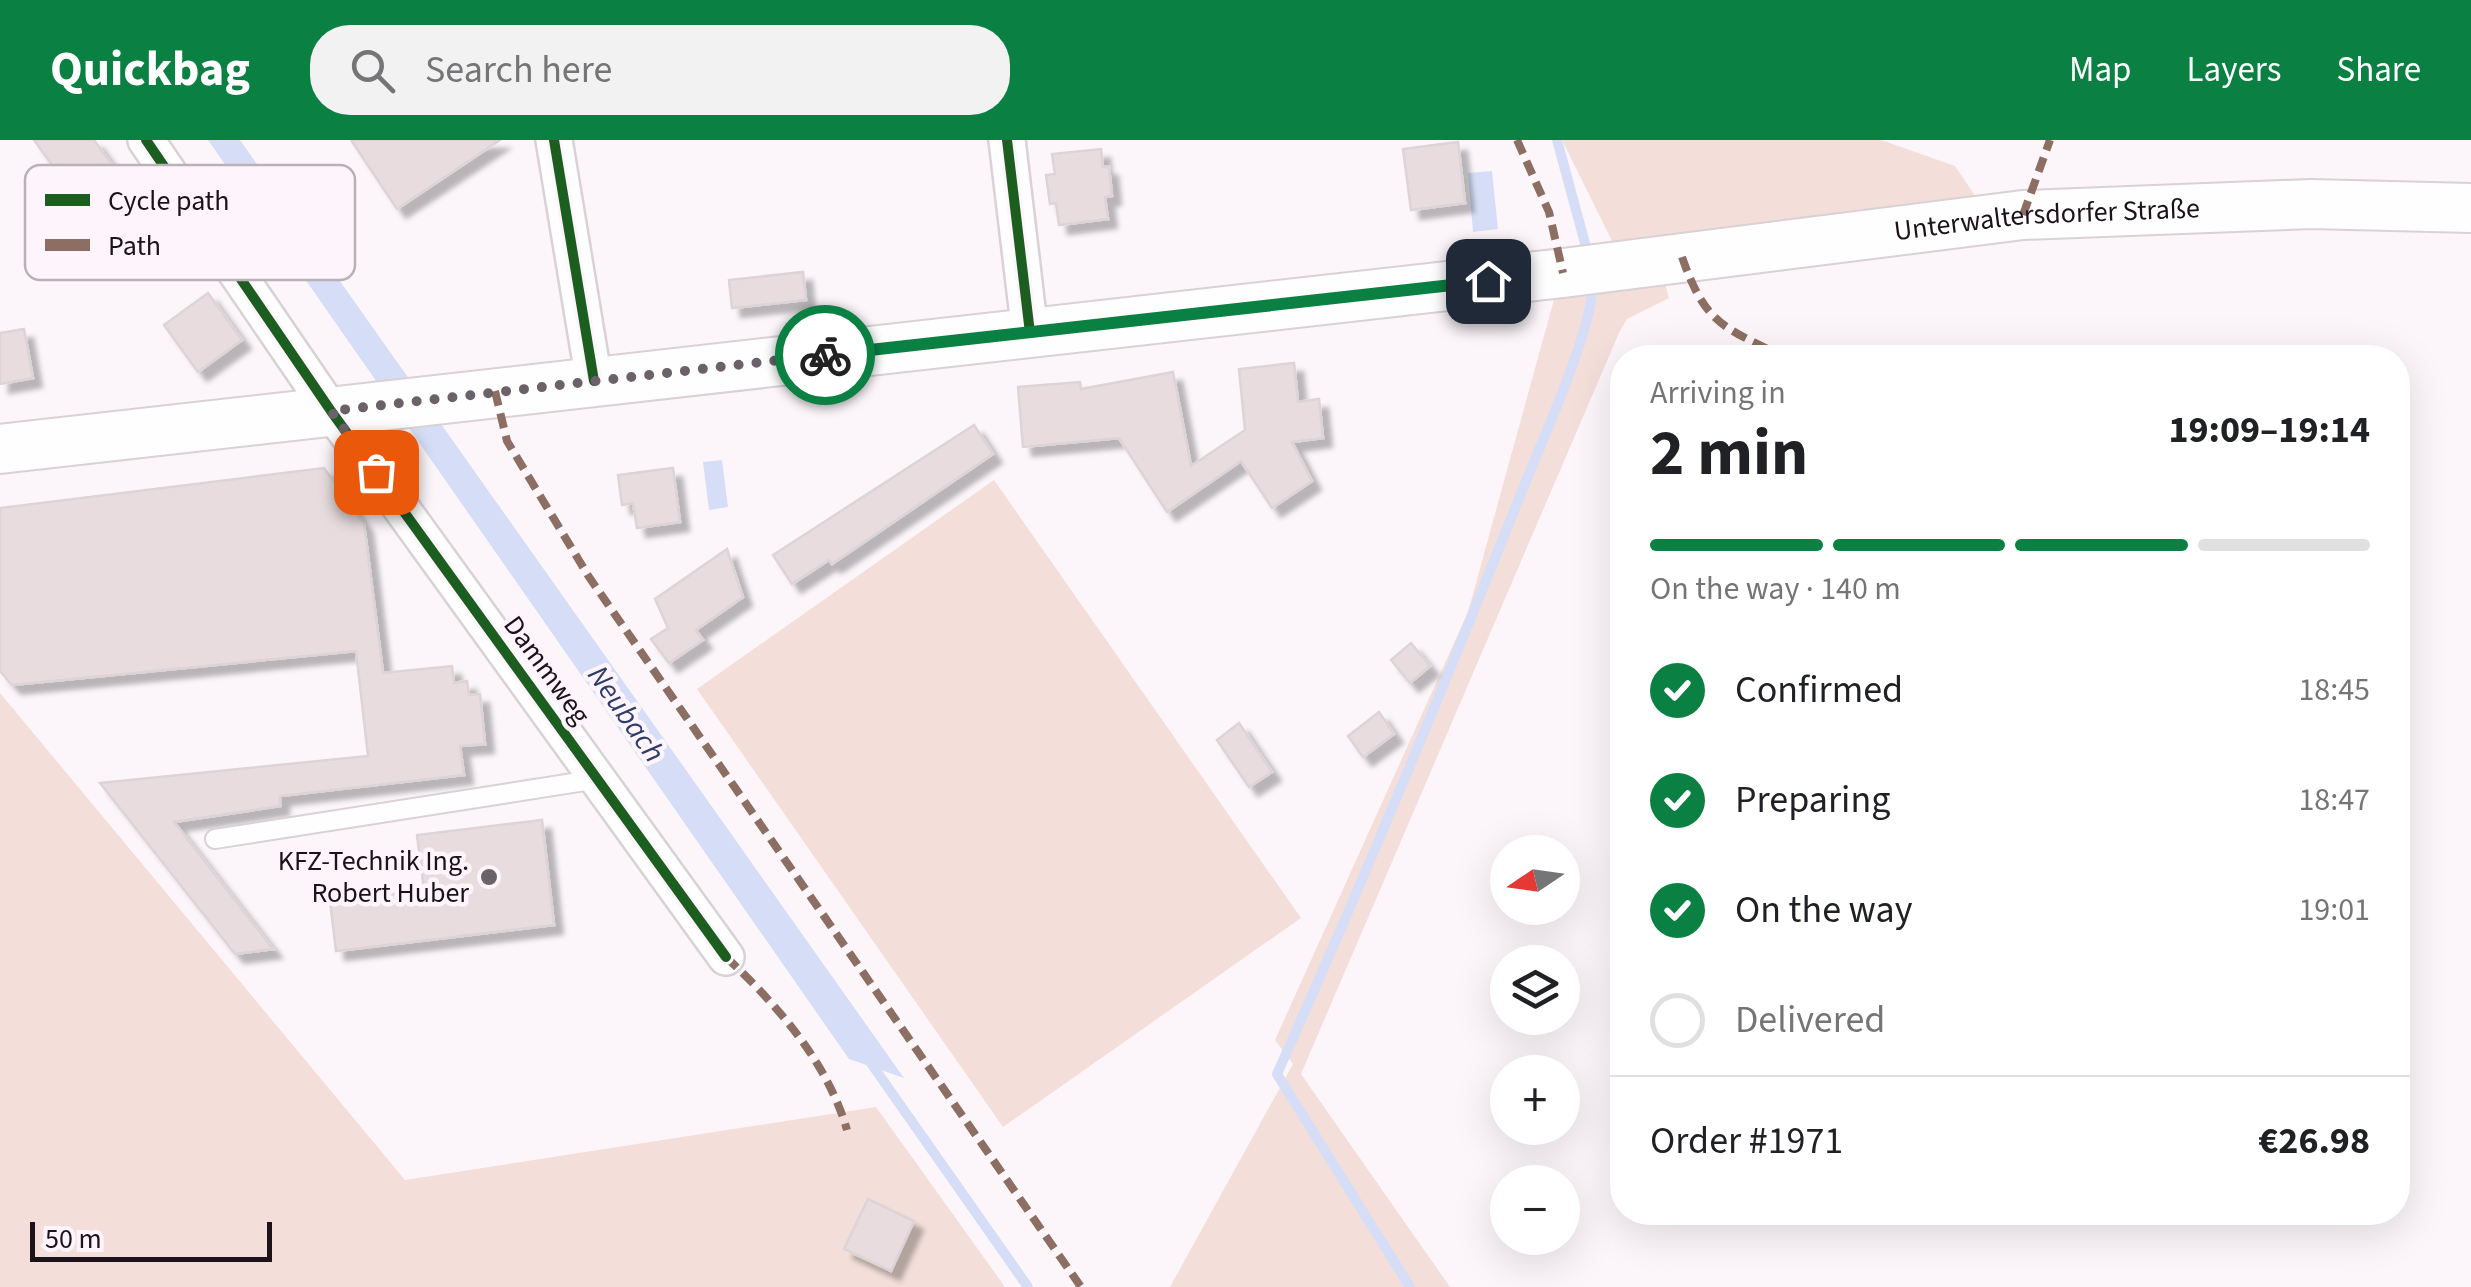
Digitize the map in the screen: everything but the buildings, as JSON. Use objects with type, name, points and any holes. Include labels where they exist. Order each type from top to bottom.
[{"type":"main road","name":"Unterwaltersdorfer Straße","points":[[0,449],[1605,267],[2023,215],[2311,204],[2471,208]]},
{"type":"street","name":"Dammweg","points":[[146,140],[165,165]]},
{"type":"street","points":[[554,140],[594,382]]},
{"type":"street","points":[[1007,140],[1030,333]]},
{"type":"street","name":"Dammweg","points":[[254,280],[352,408],[598,779],[726,956]]},
{"type":"lane","points":[[215,839],[598,779]]},
{"type":"shaded area","points":[[1562,140],[1881,140],[1955,166],[1978,200],[1612,241]]},
{"type":"shaded area","points":[[1664,280],[1669,298],[1627,319],[1614,345],[1610,345],[1610,354],[1301,1074],[1450,1287],[1170,1287],[1293,1064],[1275,1040],[1468,612],[1555,296]]},
{"type":"shaded area","points":[[994,480],[1301,918],[1003,1127],[697,689]]},
{"type":"shaded area","points":[[0,693],[405,1180],[876,1107],[1005,1287],[0,1287]]},
{"type":"water","points":[[208,140],[240,140],[258,165],[225,165]]},
{"type":"water","points":[[1492,171],[1498,229],[1473,232],[1468,173]]},
{"type":"water","points":[[306,280],[339,280],[904,1078],[849,1059]]},
{"type":"water","points":[[722,460],[728,507],[709,510],[703,462]]},
{"type":"waterway","points":[[1557,140],[1589,258]]},
{"type":"waterway","points":[[1410,1287],[1277,1074],[1404,781],[1555,412],[1586,322],[1592,280]]},
{"type":"waterway","name":"Neubach","points":[[868,1059],[1028,1287]]},
{"type":"marked path","points":[[1517,140],[1549,212],[1563,273]]},
{"type":"marked path","points":[[2023,215],[2050,140]]},
{"type":"marked path","points":[[1682,257],[1709,311],[1732,331],[1759,345]]},
{"type":"marked path","points":[[495,391],[507,441],[589,577],[1081,1287]]},
{"type":"marked path","points":[[726,957],[798,1036],[827,1081],[847,1130]]},
{"type":"cycle path","points":[[146,140],[163,165]]},
{"type":"cycle path","points":[[554,140],[594,381]]},
{"type":"cycle path","points":[[1007,140],[1030,333]]},
{"type":"cycle path","points":[[242,280],[331,411],[726,957]]},
{"type":"way so far","points":[[376,472],[331,411],[825,355]]},
{"type":"place","name":"KFZ-Technik Ing. Robert Huber","points":[[489,877]]},
{"type":"route","points":[[825,355],[1488,281]]}]
